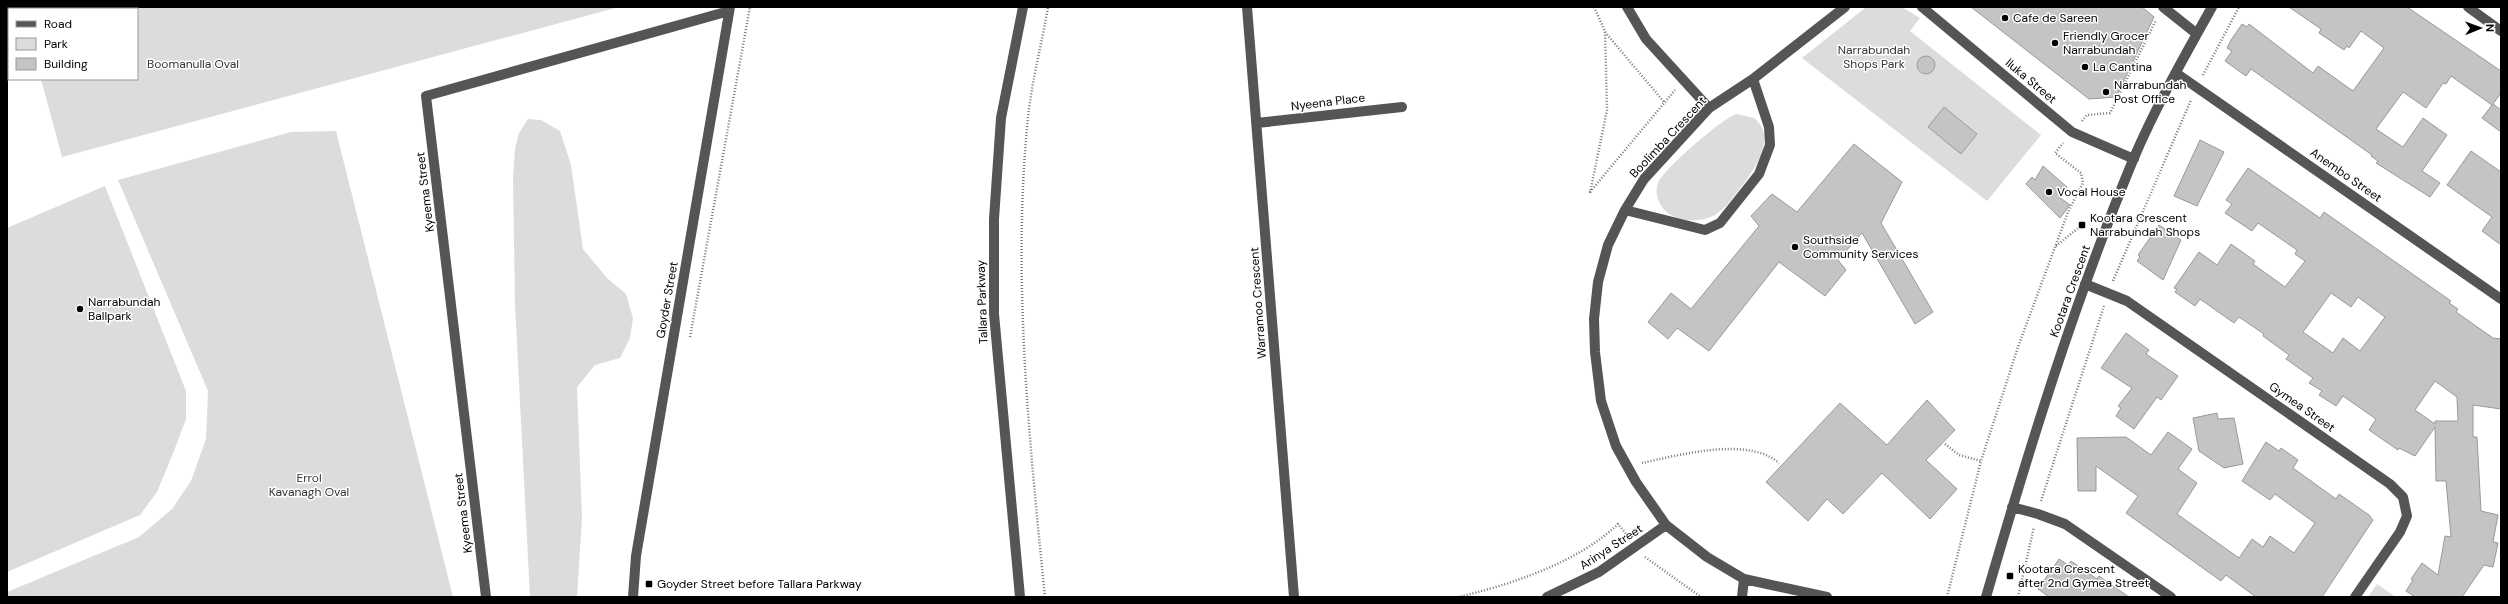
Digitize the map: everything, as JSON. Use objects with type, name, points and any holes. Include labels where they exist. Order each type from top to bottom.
[{"type":"street","name":"Tallara Parkway","points":[[1020,597],[994,314],[994,243],[1001,118],[1023,7]]},
{"type":"street","name":"Warramoo Crescent","points":[[1247,7],[1294,597]]},
{"type":"street","points":[[1627,7],[1646,39],[1709,108]]},
{"type":"street","name":"Boolimba Crescent","points":[[1827,597],[1744,579],[1707,557],[1666,525],[1629,469],[1616,446],[1601,401],[1595,352],[1594,319],[1600,275],[1608,245],[1625,210],[1644,179],[1709,108],[1753,79],[1845,7]]},
{"type":"street","name":"Iluka Street","points":[[1922,7],[2072,132],[2134,159]]},
{"type":"street","points":[[2163,7],[2197,34]]},
{"type":"street","name":"Kootara Crescent","points":[[1986,597],[2045,399],[2085,284],[2134,159],[2176,73],[2212,7]]},
{"type":"street","points":[[2468,7],[2501,31]]},
{"type":"street","name":"Kyeema Street","points":[[486,597],[426,96],[729,9]]},
{"type":"street","name":"Goyder Street","points":[[633,597],[636,556],[729,9]]},
{"type":"street","name":"Anembo Street","points":[[2176,73],[2501,299]]},
{"type":"street","points":[[1625,210],[1705,230],[1720,223],[1758,174],[1770,145],[1769,127],[1753,79]]},
{"type":"street","name":"Nyeena Place","points":[[1257,124],[1402,107]]},
{"type":"street","name":"Gymea Street","points":[[2085,284],[2108,293],[2143,312],[2390,484],[2403,497],[2407,516],[2400,532],[2356,597]]},
{"type":"street","points":[[2012,507],[2038,514],[2065,524],[2170,597]]},
{"type":"street","name":"Arinya Street","points":[[1547,597],[1599,572],[1637,547],[1666,525]]},
{"type":"street","points":[[1742,597],[1744,579]]},
{"type":"path","points":[[689,345],[750,7]]},
{"type":"path","points":[[1044,597],[1022,325],[1021,244],[1028,116],[1048,7]]},
{"type":"path","points":[[1594,7],[1605,31],[1664,102]]},
{"type":"path","points":[[2087,115],[2110,113],[2163,7]]},
{"type":"path","points":[[2018,597],[2038,514],[2108,293],[2197,87],[2240,7]]},
{"type":"path","points":[[1605,31],[1607,110],[1590,193],[1683,80]]},
{"type":"path","points":[[1948,597],[1981,461],[2018,347],[2068,212],[2083,183],[2081,173],[2055,153]]},
{"type":"path","points":[[2056,246],[2082,225]]},
{"type":"path","points":[[1945,444],[1959,455],[1981,461]]},
{"type":"path","points":[[1629,469],[1642,463],[1689,452],[1727,450],[1754,451],[1770,455],[1779,463]]},
{"type":"path","points":[[1458,597],[1505,584],[1559,562],[1604,537],[1618,524],[1637,547],[1660,569],[1701,597]]},
{"type":"green space","name":"Boomanulla Oval","points":[[619,7],[62,157],[41,80],[138,80],[138,8],[22,8]]},
{"type":"green space","name":"Narrabundah Shops Park","points":[[1902,7],[1920,18],[1910,31],[2041,135],[1987,201],[1802,58],[1865,8]]},
{"type":"green space","points":[[1737,114],[1754,118],[1761,126],[1764,134],[1764,144],[1752,172],[1725,207],[1714,216],[1701,220],[1686,220],[1680,219],[1668,213],[1658,200],[1657,195],[1658,183],[1662,176],[1694,145],[1719,124]]},
{"type":"green space","points":[[528,119],[541,120],[560,131],[571,165],[583,249],[607,278],[626,294],[633,318],[630,338],[620,358],[595,365],[577,387],[582,518],[577,597],[530,597],[515,305],[513,177],[515,149],[519,133]]},
{"type":"green space","name":"Errol Kavanagh Oval","points":[[336,131],[453,597],[7,597],[7,592],[139,537],[172,509],[191,481],[206,439],[208,391],[118,180],[291,132]]},
{"type":"green space","name":"Narrabundah Ballpark","points":[[105,186],[186,391],[186,419],[157,492],[140,515],[7,572],[7,228]]},
{"type":"green space","points":[[2377,584],[2396,597],[2368,597]]},
{"type":"building","points":[[1971,7],[2142,7],[2154,17],[2116,97],[2089,99]]},
{"type":"building","points":[[2289,7],[2407,7],[2501,71],[2501,93],[2493,104],[2501,110],[2501,132],[2482,118],[2492,105],[2451,76],[2446,84],[2443,83],[2426,108],[2403,92],[2376,129],[2403,147],[2423,118],[2447,135],[2422,171],[2440,183],[2430,197],[2376,163],[2378,161],[2371,156],[2372,155],[2251,69],[2246,76],[2225,61],[2232,51],[2227,48],[2231,40],[2242,24],[2247,27],[2249,24],[2313,73],[2318,66],[2353,91],[2384,48],[2361,31],[2349,48],[2347,46],[2344,50],[2319,33],[2321,29]]},
{"type":"building","points":[[1926,56],[1930,57],[1934,61],[1934,69],[1930,73],[1926,74],[1922,73],[1918,69],[1917,65],[1918,61],[1922,57]]},
{"type":"building","points":[[1944,107],[1977,134],[1961,154],[1928,127]]},
{"type":"building","points":[[2200,140],[2224,152],[2197,206],[2174,196]]},
{"type":"building","name":"Southside Community Services","points":[[1854,144],[1902,182],[1881,223],[1933,312],[1915,324],[1862,233],[1838,260],[1846,270],[1825,296],[1779,262],[1709,351],[1677,328],[1668,339],[1648,322],[1671,293],[1691,309],[1759,226],[1751,216],[1772,194],[1797,212]]},
{"type":"building","points":[[2471,151],[2501,172],[2501,245],[2482,231],[2492,217],[2447,185]]},
{"type":"building","name":"Vocal House","points":[[2043,166],[2067,187],[2059,197],[2070,205],[2060,218],[2026,184],[2032,177],[2035,180]]},
{"type":"building","points":[[2248,168],[2320,218],[2324,212],[2451,301],[2449,303],[2458,309],[2456,312],[2493,338],[2501,339],[2501,409],[2473,405],[2473,437],[2477,437],[2481,511],[2498,515],[2493,542],[2498,543],[2493,567],[2484,565],[2462,597],[2415,597],[2406,591],[2413,580],[2411,579],[2422,563],[2438,575],[2445,536],[2451,537],[2446,481],[2436,481],[2435,427],[2415,456],[2399,448],[2398,450],[2369,430],[2376,419],[2343,396],[2336,406],[2319,395],[2322,391],[2309,383],[2313,378],[2286,359],[2289,355],[2263,336],[2264,334],[2239,317],[2234,323],[2200,299],[2195,306],[2175,292],[2177,289],[2174,288],[2199,252],[2217,265],[2231,244],[2255,261],[2253,264],[2285,287],[2305,261],[2295,254],[2297,250],[2258,223],[2252,231],[2225,213],[2232,204],[2226,200]],"holes":[[[2331,293],[2351,307],[2358,297],[2385,317],[2360,351],[2343,338],[2333,353],[2303,332]],[[2435,381],[2457,397],[2458,421],[2435,421],[2435,424],[2415,410]]]},
{"type":"building","points":[[2159,225],[2181,240],[2163,280],[2137,261],[2140,257],[2138,255]]},
{"type":"building","points":[[2126,333],[2149,350],[2146,354],[2178,376],[2161,400],[2157,397],[2134,429],[2116,416],[2121,408],[2118,406],[2132,388],[2101,368]]},
{"type":"building","points":[[1927,400],[1955,430],[1926,460],[1957,489],[1930,519],[1882,473],[1843,514],[1827,499],[1808,521],[1766,482],[1840,403],[1887,445]]},
{"type":"building","points":[[2217,413],[2218,419],[2234,418],[2243,464],[2224,468],[2199,451],[2193,418]]},
{"type":"building","points":[[2168,432],[2192,449],[2178,469],[2197,483],[2177,514],[2239,558],[2252,539],[2263,547],[2270,536],[2294,553],[2315,523],[2275,494],[2270,500],[2242,481],[2266,442],[2279,451],[2281,448],[2298,460],[2293,468],[2336,499],[2339,494],[2369,515],[2373,520],[2322,597],[2256,597],[2226,575],[2221,581],[2126,513],[2138,496],[2096,466],[2096,491],[2078,491],[2077,438],[2126,437],[2151,455]]},
{"type":"building","points":[[2059,559],[2068,565],[2071,561],[2097,579],[2099,576],[2129,597],[2049,597],[2038,589]]},
{"type":"place","name":"Cafe de Sareen","points":[[2005,18]]},
{"type":"place","name":"Friendly Grocer Narrabundah","points":[[2055,43]]},
{"type":"place","name":"La Cantina","points":[[2085,67]]},
{"type":"place","name":"Narrabundah Post Office","points":[[2106,92]]},
{"type":"place","name":"Vocal House","points":[[2049,192]]},
{"type":"place","name":"Kootara Crescent Narrabundah Shops","points":[[2082,225]]},
{"type":"place","name":"Southside Community Services","points":[[1795,247]]},
{"type":"place","name":"Narrabundah Ballpark","points":[[80,309]]},
{"type":"place","name":"Kootara Crescent after 2nd Gymea Street","points":[[2010,576]]},
{"type":"place","name":"Goyder Street before Tallara Parkway","points":[[649,584]]}]
